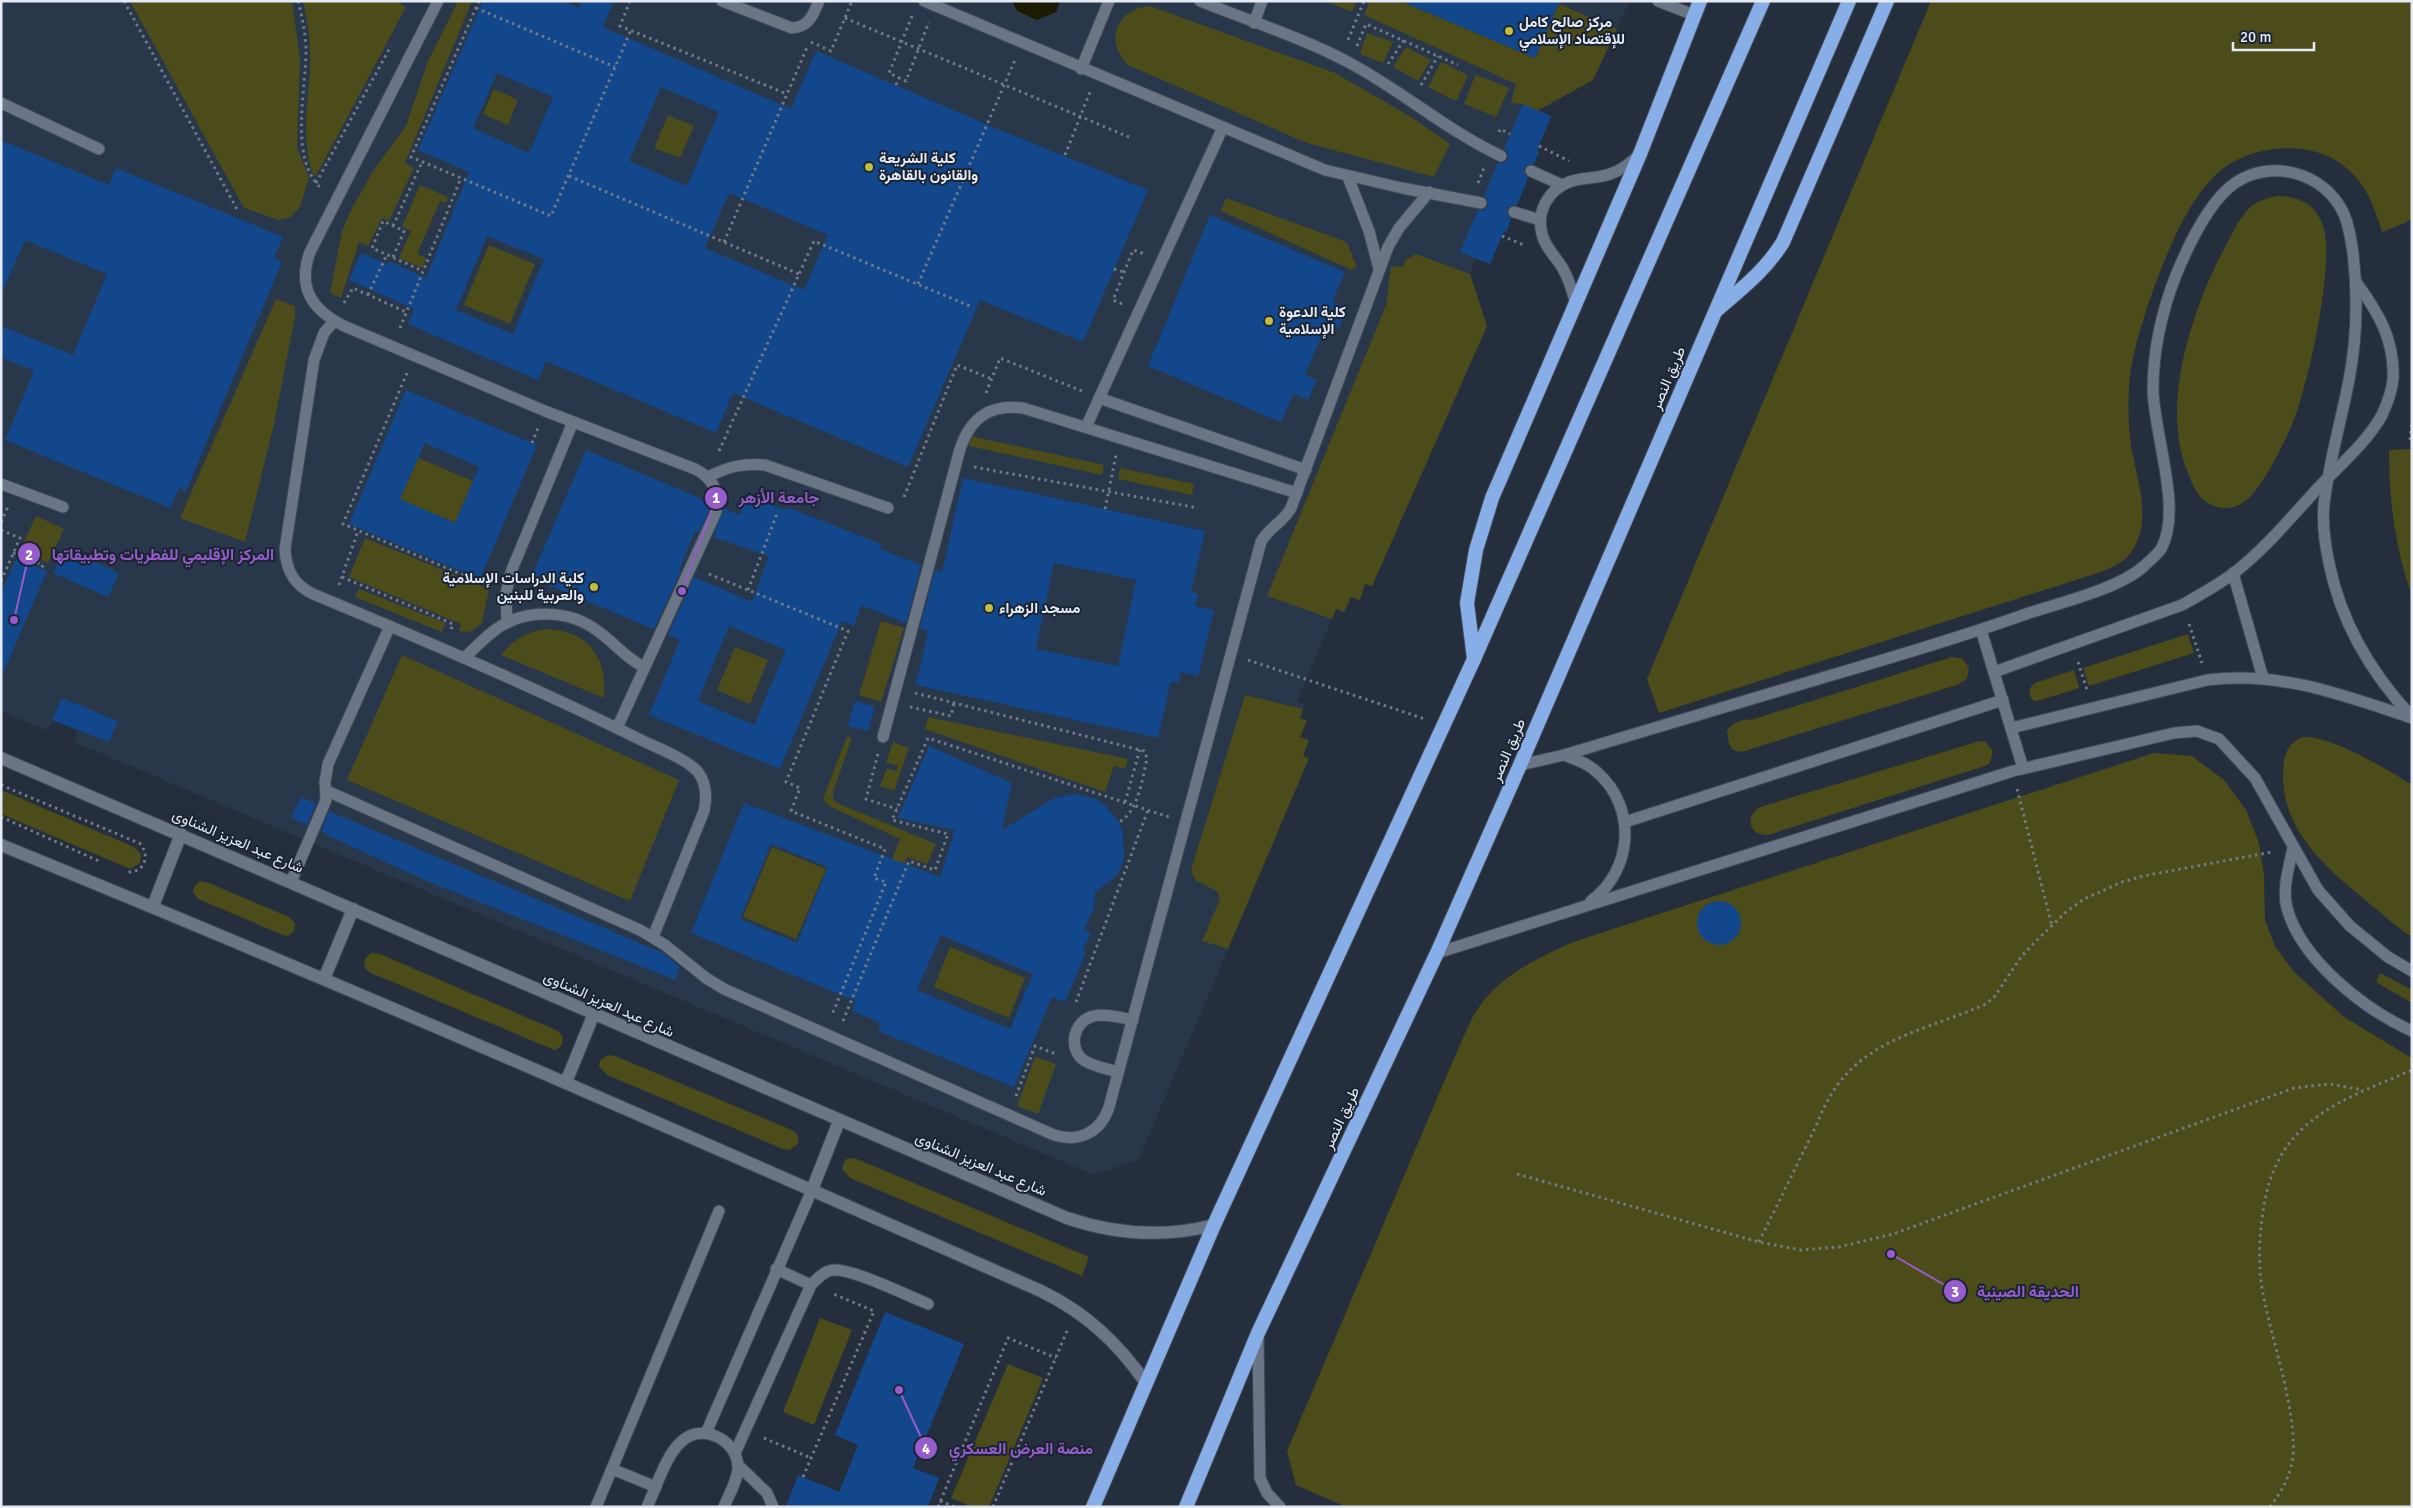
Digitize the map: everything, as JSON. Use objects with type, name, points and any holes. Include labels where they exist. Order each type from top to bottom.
[{"type":"highway","points":[[1474,659],[1467,603],[1476,550],[1492,498],[1640,154],[1700,1]]},
{"type":"highway","points":[[1093,1507],[1214,1225],[1474,659],[1763,1]]},
{"type":"highway","name":"طريق النصر","points":[[1186,1507],[1258,1333],[1437,953],[1520,765],[1849,1]]},
{"type":"highway","points":[[1714,312],[1761,272],[1774,258],[1783,242],[1887,1]]},
{"type":"street","name":"شارع عبد العزيز الشناوى","points":[[1,758],[181,834],[593,1016],[1088,1225],[1130,1233],[1151,1234],[1194,1230],[1214,1225]]},
{"type":"street","points":[[153,906],[181,834]]},
{"type":"street","points":[[1,844],[153,906],[566,1082],[1041,1291],[1076,1309],[1114,1342],[1146,1382]]},
{"type":"street","points":[[324,979],[353,909]]},
{"type":"street","points":[[566,1082],[593,1016]]},
{"type":"street","points":[[812,1190],[839,1121]]},
{"type":"lane","points":[[438,1],[310,252],[305,275],[306,286],[316,307],[334,321],[392,347],[708,477],[716,489],[717,504],[616,728]]},
{"type":"lane","points":[[722,1],[792,28],[798,28],[808,22],[819,1]]},
{"type":"lane","points":[[924,1],[941,6],[1022,44],[1303,161],[1348,177],[1476,201]]},
{"type":"lane","points":[[1081,69],[1109,1]]},
{"type":"lane","points":[[1200,1],[1345,60],[1378,79],[1411,103],[1496,153]]},
{"type":"lane","points":[[1254,23],[1262,1]]},
{"type":"lane","points":[[1658,1],[1694,15]]},
{"type":"lane","points":[[1,103],[99,149]]},
{"type":"lane","points":[[1086,427],[1223,127]]},
{"type":"lane","points":[[1576,306],[1563,268],[1545,243],[1540,220],[1549,196],[1562,185],[1578,179],[1590,179],[1612,174],[1622,169],[1640,154]]},
{"type":"lane","points":[[1520,765],[1564,755],[1981,630],[2111,585],[2138,571],[2160,551],[2168,530],[2170,504],[2153,391],[2160,332],[2166,303],[2188,248],[2219,198],[2230,188],[2254,174],[2276,170],[2297,173],[2317,182],[2333,196],[2344,214],[2350,235],[2356,282],[2356,331],[2349,378],[2328,477],[2324,509],[2326,548],[2340,604],[2347,623],[2365,658],[2387,690],[2412,718]]},
{"type":"lane","points":[[1532,171],[1562,185]]},
{"type":"lane","points":[[1348,177],[1369,231],[1379,269]]},
{"type":"lane","points":[[326,791],[653,937],[706,978],[724,989],[836,1040],[1009,1116],[1064,1138],[1084,1136],[1100,1125],[1106,1116],[1261,542],[1267,533],[1287,515],[1297,493],[1379,269],[1399,228],[1429,192]]},
{"type":"lane","points":[[1514,212],[1540,220]]},
{"type":"lane","points":[[1994,672],[2182,605],[2209,590],[2258,552],[2372,430],[2382,415],[2393,380],[2393,355],[2387,332],[2376,310],[2356,282]]},
{"type":"lane","points":[[334,321],[324,333],[314,360],[285,549],[288,568],[297,584],[305,590],[464,658],[616,728],[686,762],[697,771],[704,783],[707,797],[704,811],[653,937]]},
{"type":"lane","points":[[1099,398],[1306,470]]},
{"type":"lane","points":[[883,737],[960,449],[968,430],[983,414],[1003,407],[1023,408],[1297,493]]},
{"type":"lane","points":[[507,623],[506,593],[518,552],[573,422]]},
{"type":"lane","points":[[708,477],[729,467],[753,464],[765,465],[888,508]]},
{"type":"lane","points":[[1,484],[63,507]]},
{"type":"lane","points":[[2233,573],[2263,678]]},
{"type":"lane","points":[[464,658],[495,630],[507,623],[518,618],[542,614],[566,617],[599,631],[620,652],[644,667]]},
{"type":"lane","points":[[291,882],[323,808],[328,764],[390,626]]},
{"type":"lane","points":[[1981,630],[2011,728],[2018,770]]},
{"type":"lane","points":[[2011,728],[2207,680],[2263,678],[2289,681],[2340,694],[2412,718]]},
{"type":"lane","points":[[1625,822],[1684,801],[2003,700]]},
{"type":"lane","points":[[1437,953],[2018,770],[2174,733],[2197,731],[2219,739],[2254,778],[2318,890],[2350,926],[2388,957],[2412,970]]},
{"type":"lane","points":[[1564,755],[1582,762],[1598,773],[1611,787],[1620,804],[1625,822],[1626,842],[1621,862],[1613,879],[1600,894],[1583,906]]},
{"type":"lane","points":[[2293,848],[2286,884],[2287,908],[2301,936],[2322,966],[2354,997],[2392,1022],[2412,1031]]},
{"type":"lane","points":[[1118,1072],[1084,1061],[1075,1047],[1076,1031],[1087,1018],[1094,1015],[1133,1020]]},
{"type":"lane","points":[[706,1433],[812,1190]]},
{"type":"lane","points":[[596,1507],[719,1211]]},
{"type":"lane","points":[[776,1269],[812,1285]]},
{"type":"lane","points":[[735,1453],[812,1285],[826,1272],[841,1270],[928,1304]]},
{"type":"lane","points":[[1258,1333],[1260,1478],[1267,1494],[1280,1507]]},
{"type":"lane","points":[[647,1507],[674,1449],[688,1437],[706,1433],[718,1436],[728,1443],[735,1453],[738,1465],[736,1478],[724,1507]]},
{"type":"lane","points":[[738,1465],[767,1492],[773,1507]]},
{"type":"lane","points":[[612,1469],[656,1487]]},
{"type":"path","points":[[124,1],[238,211]]},
{"type":"path","points":[[298,1],[306,46],[302,142],[309,171],[316,184],[336,202]]},
{"type":"path","points":[[479,1],[411,157],[552,216],[631,30]]},
{"type":"path","points":[[630,1],[620,26],[787,94]]},
{"type":"path","points":[[724,242],[809,41],[831,51],[852,1]]},
{"type":"path","points":[[1345,60],[1364,1]]},
{"type":"path","points":[[914,9],[888,73],[906,80],[919,49],[941,6]]},
{"type":"path","points":[[476,8],[615,67]]},
{"type":"path","points":[[845,18],[1129,137]]},
{"type":"path","points":[[1345,60],[1366,24],[1458,65]]},
{"type":"path","points":[[316,184],[395,38]]},
{"type":"path","points":[[1378,79],[1404,40]]},
{"type":"path","points":[[918,284],[1022,44]]},
{"type":"path","points":[[1411,103],[1438,56]]},
{"type":"path","points":[[1065,155],[1097,75]]},
{"type":"path","points":[[896,85],[899,78]]},
{"type":"path","points":[[1476,201],[1496,153],[1500,129],[1510,134]]},
{"type":"path","points":[[394,226],[422,162]]},
{"type":"path","points":[[569,176],[799,274]]},
{"type":"path","points":[[392,347],[461,178]]},
{"type":"path","points":[[392,256],[404,231],[383,221],[372,248],[423,270]]},
{"type":"path","points":[[708,477],[814,241],[972,307]]},
{"type":"path","points":[[1112,300],[1133,250]]},
{"type":"path","points":[[368,295],[387,254]]},
{"type":"path","points":[[1114,269],[1124,272]]},
{"type":"path","points":[[334,321],[353,288],[406,312]]},
{"type":"path","points":[[414,356],[343,524],[506,593]]},
{"type":"path","points":[[988,388],[1000,358],[1099,398]]},
{"type":"path","points":[[911,480],[957,365],[992,379]]},
{"type":"path","points":[[2410,440],[2412,421]]},
{"type":"path","points":[[532,443],[536,433]]},
{"type":"path","points":[[1105,509],[1114,466]]},
{"type":"path","points":[[977,467],[1198,508]]},
{"type":"path","points":[[748,590],[778,511]]},
{"type":"path","points":[[1,530],[20,538],[1,581]]},
{"type":"path","points":[[333,602],[358,531]]},
{"type":"path","points":[[13,553],[43,564],[41,569]]},
{"type":"path","points":[[690,567],[848,631],[786,782],[800,788],[791,811],[885,849],[874,878],[886,882],[824,1034]]},
{"type":"path","points":[[342,577],[454,624],[443,650]]},
{"type":"path","points":[[2182,605],[2207,680]]},
{"type":"path","points":[[2073,644],[2092,707]]},
{"type":"path","points":[[1231,654],[1443,725]]},
{"type":"path","points":[[914,693],[1144,751],[1147,758],[1134,805],[1127,817],[1119,822]]},
{"type":"path","points":[[892,703],[951,716],[954,703]]},
{"type":"path","points":[[883,737],[866,798],[897,809]]},
{"type":"path","points":[[836,1040],[909,861],[935,870],[948,834],[892,820],[928,738],[1186,822]]},
{"type":"path","points":[[1125,802],[1140,749]]},
{"type":"path","points":[[2018,770],[2052,926]]},
{"type":"path","points":[[1,785],[141,844],[146,857],[139,870],[125,873],[119,870]]},
{"type":"path","points":[[1074,1009],[1148,810]]},
{"type":"path","points":[[1,817],[110,866]]},
{"type":"path","points":[[1759,1242],[1824,1106],[1846,1074],[1858,1061],[1888,1042],[1986,1004],[1995,996],[2021,957],[2052,926],[2084,899],[2122,882],[2144,876],[2293,848]]},
{"type":"path","points":[[1009,1116],[1035,1046],[1057,1054],[1060,1045]]},
{"type":"path","points":[[2270,1507],[2282,1490],[2292,1466],[2293,1438],[2289,1409],[2261,1282],[2259,1254],[2267,1190],[2276,1162],[2302,1129],[2320,1114],[2363,1090],[2412,1070]]},
{"type":"path","points":[[1517,1174],[1759,1242],[1801,1250],[1840,1247],[1868,1242],[2294,1088],[2330,1084],[2363,1090]]},
{"type":"path","points":[[803,1477],[874,1312],[812,1285]]},
{"type":"path","points":[[993,1507],[1076,1309]]},
{"type":"path","points":[[938,1507],[1008,1338],[1056,1358]]},
{"type":"path","points":[[745,1430],[811,1458]]},
{"type":"path","points":[[940,1501],[955,1507]]},
{"type":"shaded area","points":[[1,1],[1630,1],[1593,80],[1538,110],[1551,116],[1537,151],[1539,152],[1506,232],[1504,231],[1490,264],[1476,259],[1470,274],[1487,326],[1372,586],[1365,584],[1360,600],[1351,597],[1344,612],[1336,609],[1297,701],[1305,705],[1300,718],[1307,721],[1300,737],[1309,740],[1303,756],[1309,758],[1139,1159],[1094,1175],[74,742],[78,730],[53,720],[48,731],[1,711]]},
{"type":"shaded area","points":[[130,1],[292,1],[300,59],[297,147],[309,178],[300,207],[291,217],[279,220],[244,208]]},
{"type":"shaded area","points":[[303,1],[396,1],[406,7],[316,176],[313,175],[309,162],[306,135],[310,50]]},
{"type":"shaded area","points":[[458,1],[472,1],[405,163],[414,168],[389,221],[382,218],[368,246],[359,242],[341,298],[330,293],[342,231],[351,210],[373,171],[406,126],[428,61]]},
{"type":"shaded area","points":[[1012,1],[1060,1],[1056,12],[1037,20],[1017,11]]},
{"type":"shaded area","points":[[1325,1],[1357,1],[1352,12]]},
{"type":"shaded area","points":[[1370,1],[1400,1],[1535,58],[1559,4],[1617,29],[1593,80],[1537,111],[1523,104],[1511,103],[1516,84],[1364,15]]},
{"type":"shaded area","points":[[1931,1],[2412,1],[2412,218],[2405,223],[2382,232],[2369,196],[2359,181],[2345,167],[2331,158],[2316,152],[2282,148],[2248,155],[2232,163],[2210,181],[2194,202],[2180,226],[2159,276],[2138,339],[2129,385],[2129,429],[2141,496],[2142,524],[2139,537],[2133,549],[2124,560],[2104,571],[1659,713],[1647,679]]},
{"type":"shaded area","points":[[1150,6],[1335,73],[1413,118],[1450,144],[1434,177],[1307,143],[1128,65],[1121,56],[1117,46],[1115,37],[1117,28],[1129,13],[1138,8]]},
{"type":"shaded area","points":[[1367,33],[1393,42],[1383,63],[1360,54]]},
{"type":"shaded area","points":[[1406,47],[1431,60],[1418,81],[1393,67]]},
{"type":"shaded area","points":[[1441,62],[1468,75],[1457,100],[1453,100],[1428,87]]},
{"type":"shaded area","points":[[1477,75],[1509,88],[1496,117],[1464,104]]},
{"type":"shaded area","points":[[494,89],[518,100],[508,125],[483,114]]},
{"type":"shaded area","points":[[668,115],[694,126],[680,158],[654,148]]},
{"type":"shaded area","points":[[420,185],[448,197],[446,203],[440,201],[417,254],[426,258],[422,268],[399,258],[411,231],[402,227]]},
{"type":"shaded area","points":[[2278,196],[2292,197],[2304,202],[2315,210],[2322,223],[2326,240],[2326,263],[2319,322],[2299,405],[2278,453],[2265,477],[2251,496],[2235,507],[2222,508],[2208,503],[2198,494],[2193,486],[2180,446],[2177,417],[2184,357],[2202,297],[2237,224],[2248,209],[2256,203]]},
{"type":"shaded area","points":[[1226,198],[1344,241],[1347,243],[1357,267],[1352,270],[1221,211]]},
{"type":"shaded area","points":[[489,245],[535,264],[510,324],[464,305]]},
{"type":"shaded area","points":[[1416,254],[1470,274],[1487,326],[1372,586],[1365,584],[1360,600],[1351,597],[1344,612],[1336,609],[1332,619],[1267,596],[1386,305],[1391,266],[1403,267],[1405,260]]},
{"type":"shaded area","points":[[276,299],[295,306],[295,317],[274,424],[245,542],[180,518]]},
{"type":"shaded area","points":[[971,436],[1104,465],[1102,475],[969,446]]},
{"type":"shaded area","points":[[2412,449],[2412,596],[2401,560],[2394,524],[2389,450]]},
{"type":"shaded area","points":[[418,458],[473,481],[455,523],[400,499]]},
{"type":"shaded area","points":[[1120,468],[1194,484],[1192,495],[1118,479]]},
{"type":"shaded area","points":[[36,516],[64,529],[48,563],[20,550]]},
{"type":"shaded area","points":[[365,538],[489,589],[482,623],[470,632],[459,631],[461,624],[349,577]]},
{"type":"shaded area","points":[[359,589],[445,623],[442,632],[355,597]]},
{"type":"shaded area","points":[[881,621],[904,628],[881,702],[859,695]]},
{"type":"shaded area","points":[[545,629],[572,634],[592,648],[602,670],[604,698],[501,655],[520,638],[531,632]]},
{"type":"shaded area","points":[[2188,634],[2194,653],[2089,686],[2083,668]]},
{"type":"shaded area","points":[[735,647],[768,660],[750,704],[717,690]]},
{"type":"shaded area","points":[[402,655],[679,780],[630,901],[347,780]]},
{"type":"shaded area","points":[[1952,657],[1963,659],[1969,668],[1967,679],[1957,685],[1741,752],[1733,750],[1729,744],[1727,731],[1732,725],[1739,722],[1754,719]]},
{"type":"shaded area","points":[[2074,670],[2079,688],[2041,700],[2034,701],[2030,696],[2029,692],[2035,683]]},
{"type":"shaded area","points":[[1245,695],[1303,709],[1300,718],[1307,721],[1300,737],[1309,740],[1303,756],[1309,758],[1228,949],[1202,941],[1220,899],[1217,891],[1195,880],[1191,870]]},
{"type":"shaded area","points":[[928,717],[1128,759],[1125,769],[1114,766],[1105,792],[925,729]]},
{"type":"shaded area","points":[[847,736],[852,738],[833,792],[833,799],[837,803],[936,844],[927,864],[907,857],[898,883],[885,877],[900,839],[829,806],[823,799]]},
{"type":"shaded area","points":[[2303,737],[2315,738],[2344,748],[2412,785],[2412,937],[2334,873],[2307,844],[2297,828],[2289,811],[2284,792],[2283,771],[2287,750],[2293,743]]},
{"type":"shaded area","points":[[1980,741],[1986,742],[1993,751],[1990,763],[1985,766],[1768,835],[1756,832],[1751,825],[1750,820],[1752,816],[1760,807]]},
{"type":"shaded area","points":[[893,742],[909,748],[894,791],[880,786],[887,768],[896,771],[898,766],[886,762]]},
{"type":"shaded area","points":[[2154,753],[2192,756],[2224,780],[2246,810],[2259,843],[2264,876],[2265,920],[2275,946],[2293,971],[2344,1017],[2412,1058],[2412,1507],[1346,1507],[1296,1485],[1287,1451],[1458,1049],[1479,1007],[1498,985],[1522,968],[1573,942]]},
{"type":"shaded area","points":[[1,790],[134,847],[141,854],[140,863],[132,868],[128,868],[1,814]]},
{"type":"shaded area","points":[[772,847],[826,869],[796,939],[743,917]]},
{"type":"shaded area","points":[[200,881],[209,883],[289,917],[295,923],[294,931],[288,936],[283,935],[198,899],[193,892],[194,887]]},
{"type":"shaded area","points":[[950,947],[1025,978],[1009,1018],[934,987]]},
{"type":"shaded area","points":[[371,953],[380,954],[558,1031],[563,1037],[562,1045],[556,1050],[552,1049],[371,973],[366,969],[364,963]]},
{"type":"shaded area","points":[[2380,973],[2412,990],[2412,1003],[2376,982]]},
{"type":"shaded area","points":[[607,1055],[615,1056],[792,1130],[798,1136],[798,1144],[789,1150],[783,1149],[607,1075],[599,1066],[600,1061]]},
{"type":"shaded area","points":[[1035,1057],[1056,1064],[1038,1114],[1017,1106]]},
{"type":"shaded area","points":[[849,1158],[857,1159],[1089,1257],[1082,1276],[850,1178],[842,1169],[845,1160]]},
{"type":"shaded area","points":[[820,1318],[852,1330],[814,1425],[783,1412]]},
{"type":"shaded area","points":[[1008,1364],[1043,1378],[989,1507],[972,1507],[951,1498]]},
{"type":"building","points":[[483,1],[564,1],[579,8],[582,1],[614,1],[603,27],[791,109],[816,51],[995,128],[1148,190],[1083,342],[980,300],[908,467],[733,393],[716,433],[546,361],[538,380],[408,324],[414,309],[349,280],[361,253],[388,264],[389,261],[426,278],[469,172],[418,150]],"holes":[[[497,73],[553,97],[529,153],[473,128]],[[661,87],[719,112],[687,186],[629,161]],[[729,193],[828,235],[804,290],[705,248]],[[487,236],[544,259],[513,334],[456,310]]]},
{"type":"building","name":"مركز صالح كامل للإقتصاد الإسلامي","points":[[1401,1],[1560,1],[1535,58]]},
{"type":"building","points":[[1523,104],[1551,116],[1537,151],[1539,152],[1534,164],[1527,165],[1524,168],[1525,175],[1528,178],[1517,205],[1512,205],[1507,209],[1507,214],[1511,219],[1490,264],[1460,252],[1478,210],[1484,210],[1488,205],[1488,200],[1484,196],[1498,163],[1505,163],[1508,159],[1508,152],[1504,149]]},
{"type":"building","points":[[1,140],[109,185],[116,168],[283,237],[274,258],[282,262],[186,491],[179,488],[170,508],[5,440],[34,371],[1,357],[1,326],[73,355],[107,274],[25,240],[1,295]]},
{"type":"building","name":"كلية الدعوة الإسلامية","points":[[1210,215],[1345,272],[1332,302],[1348,308],[1339,328],[1327,323],[1305,375],[1317,380],[1308,400],[1293,394],[1281,422],[1148,366]]},
{"type":"building","points":[[406,390],[537,445],[480,579],[349,524]],"holes":[[[425,443],[479,467],[455,523],[400,499]]]},
{"type":"building","points":[[586,450],[709,502],[709,510],[699,532],[695,531],[679,571],[681,571],[654,629],[531,578]]},
{"type":"building","name":"مسجد الزهراء","points":[[963,478],[1205,531],[1191,592],[1198,594],[1195,606],[1214,610],[1198,676],[1181,672],[1179,683],[1171,681],[1158,738],[916,685],[928,632],[920,628],[935,570],[942,573]],"holes":[[[1054,563],[1136,580],[1118,666],[1036,649]]]},
{"type":"building","points":[[747,495],[786,510],[787,507],[881,544],[880,549],[921,565],[906,623],[861,605],[854,626],[842,621],[780,769],[649,715],[680,640],[668,635],[694,577],[752,602],[769,556],[713,537],[724,508],[740,515]],"holes":[[[729,626],[786,650],[754,725],[698,701]]]},
{"type":"building","points":[[64,549],[119,573],[108,597],[53,573]]},
{"type":"building","points":[[16,559],[47,571],[1,678],[1,593]]},
{"type":"building","points":[[62,698],[118,721],[109,742],[52,720]]},
{"type":"building","points":[[855,701],[875,707],[868,731],[848,726]]},
{"type":"building","points":[[929,746],[1012,783],[1002,830],[1054,798],[1075,794],[1096,799],[1105,805],[1119,822],[1123,833],[1124,856],[1121,868],[1114,878],[1095,892],[1094,907],[1084,930],[1091,933],[1083,950],[1086,952],[1065,1002],[1052,997],[1014,1087],[878,1031],[881,1023],[852,1011],[856,1001],[691,933],[744,803],[940,877],[955,830],[898,818]],"holes":[[[771,844],[828,867],[797,943],[740,919]],[[941,935],[1033,974],[1010,1029],[917,990]]]},
{"type":"building","points":[[301,797],[316,804],[307,825],[291,817]]},
{"type":"building","points":[[329,811],[663,953],[680,967],[675,980],[422,879],[331,837],[321,831]]},
{"type":"building","points":[[1715,901],[1723,901],[1735,907],[1741,923],[1735,939],[1723,945],[1715,945],[1703,939],[1697,927],[1697,919],[1703,907]]},
{"type":"building","points":[[885,1312],[964,1344],[913,1468],[939,1478],[928,1507],[786,1507],[798,1475],[839,1492],[858,1445],[835,1435]]},
{"type":"place","name":"مركز صالح كامل للإقتصاد الإسلامي","points":[[1509,31]]},
{"type":"place","name":"كلية الشريعة والقانون بالقاهرة","points":[[869,167]]},
{"type":"place","name":"كلية الدعوة الإسلامية","points":[[1269,321]]},
{"type":"place","name":"كلية الدراسات الإسلامية والعربية للبنين","points":[[594,587]]},
{"type":"place","name":"جامعة الأزهر","points":[[682,591]]},
{"type":"place","name":"مسجد الزهراء","points":[[989,608]]},
{"type":"place","name":"المركز الإقليمي للفطريات وتطبيقاتها","points":[[14,620]]},
{"type":"place","name":"الحديقة الصينية","points":[[1891,1254]]},
{"type":"place","name":"منصة العرض العسكري","points":[[899,1390]]}]
